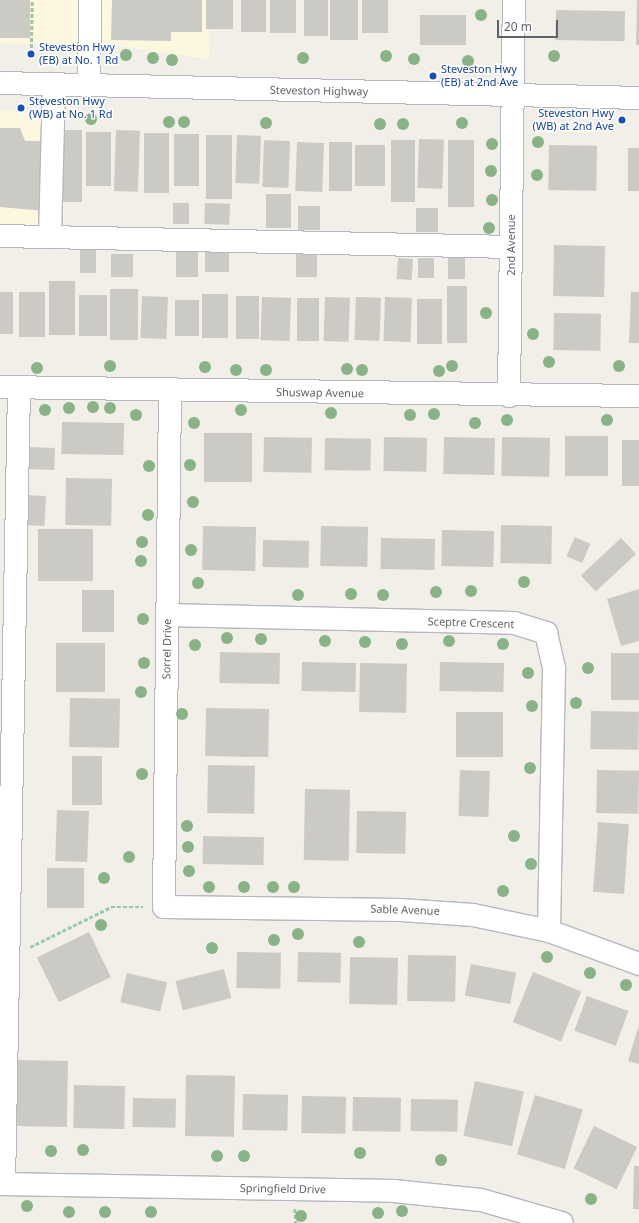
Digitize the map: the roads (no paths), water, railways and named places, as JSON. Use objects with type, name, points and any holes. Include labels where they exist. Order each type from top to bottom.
[{"type":"street","points":[[89,85],[90,0]]},
{"type":"street","name":"2nd Avenue","points":[[509,396],[514,0]]},
{"type":"street","name":"Steveston Highway","points":[[0,83],[639,98]]},
{"type":"street","points":[[50,237],[54,84]]},
{"type":"street","points":[[0,236],[511,247]]},
{"type":"street","points":[[2,1184],[7,958],[9,387]]},
{"type":"street","name":"Shuswap Avenue","points":[[9,387],[509,396],[639,396]]},
{"type":"street","name":"Sorrel Drive","points":[[164,907],[170,391]]},
{"type":"street","name":"Sceptre Crescent","points":[[167,615],[514,623],[546,633],[554,669],[549,931]]},
{"type":"street","name":"Sable Avenue","points":[[164,907],[442,911],[514,921],[549,931],[639,964]]},
{"type":"street","name":"Springfield Drive","points":[[2,1184],[394,1191],[480,1200],[562,1223]]},
{"type":"place","name":"Steveston Hwy (EB) at No. 1 Rd","points":[[31,54]]},
{"type":"place","name":"Steveston Hwy (EB) at 2nd Ave","points":[[433,76]]},
{"type":"place","name":"Steveston Hwy (WB) at No. 1 Rd","points":[[21,108]]},
{"type":"place","name":"Steveston Hwy (WB) at 2nd Ave","points":[[622,120]]}]
